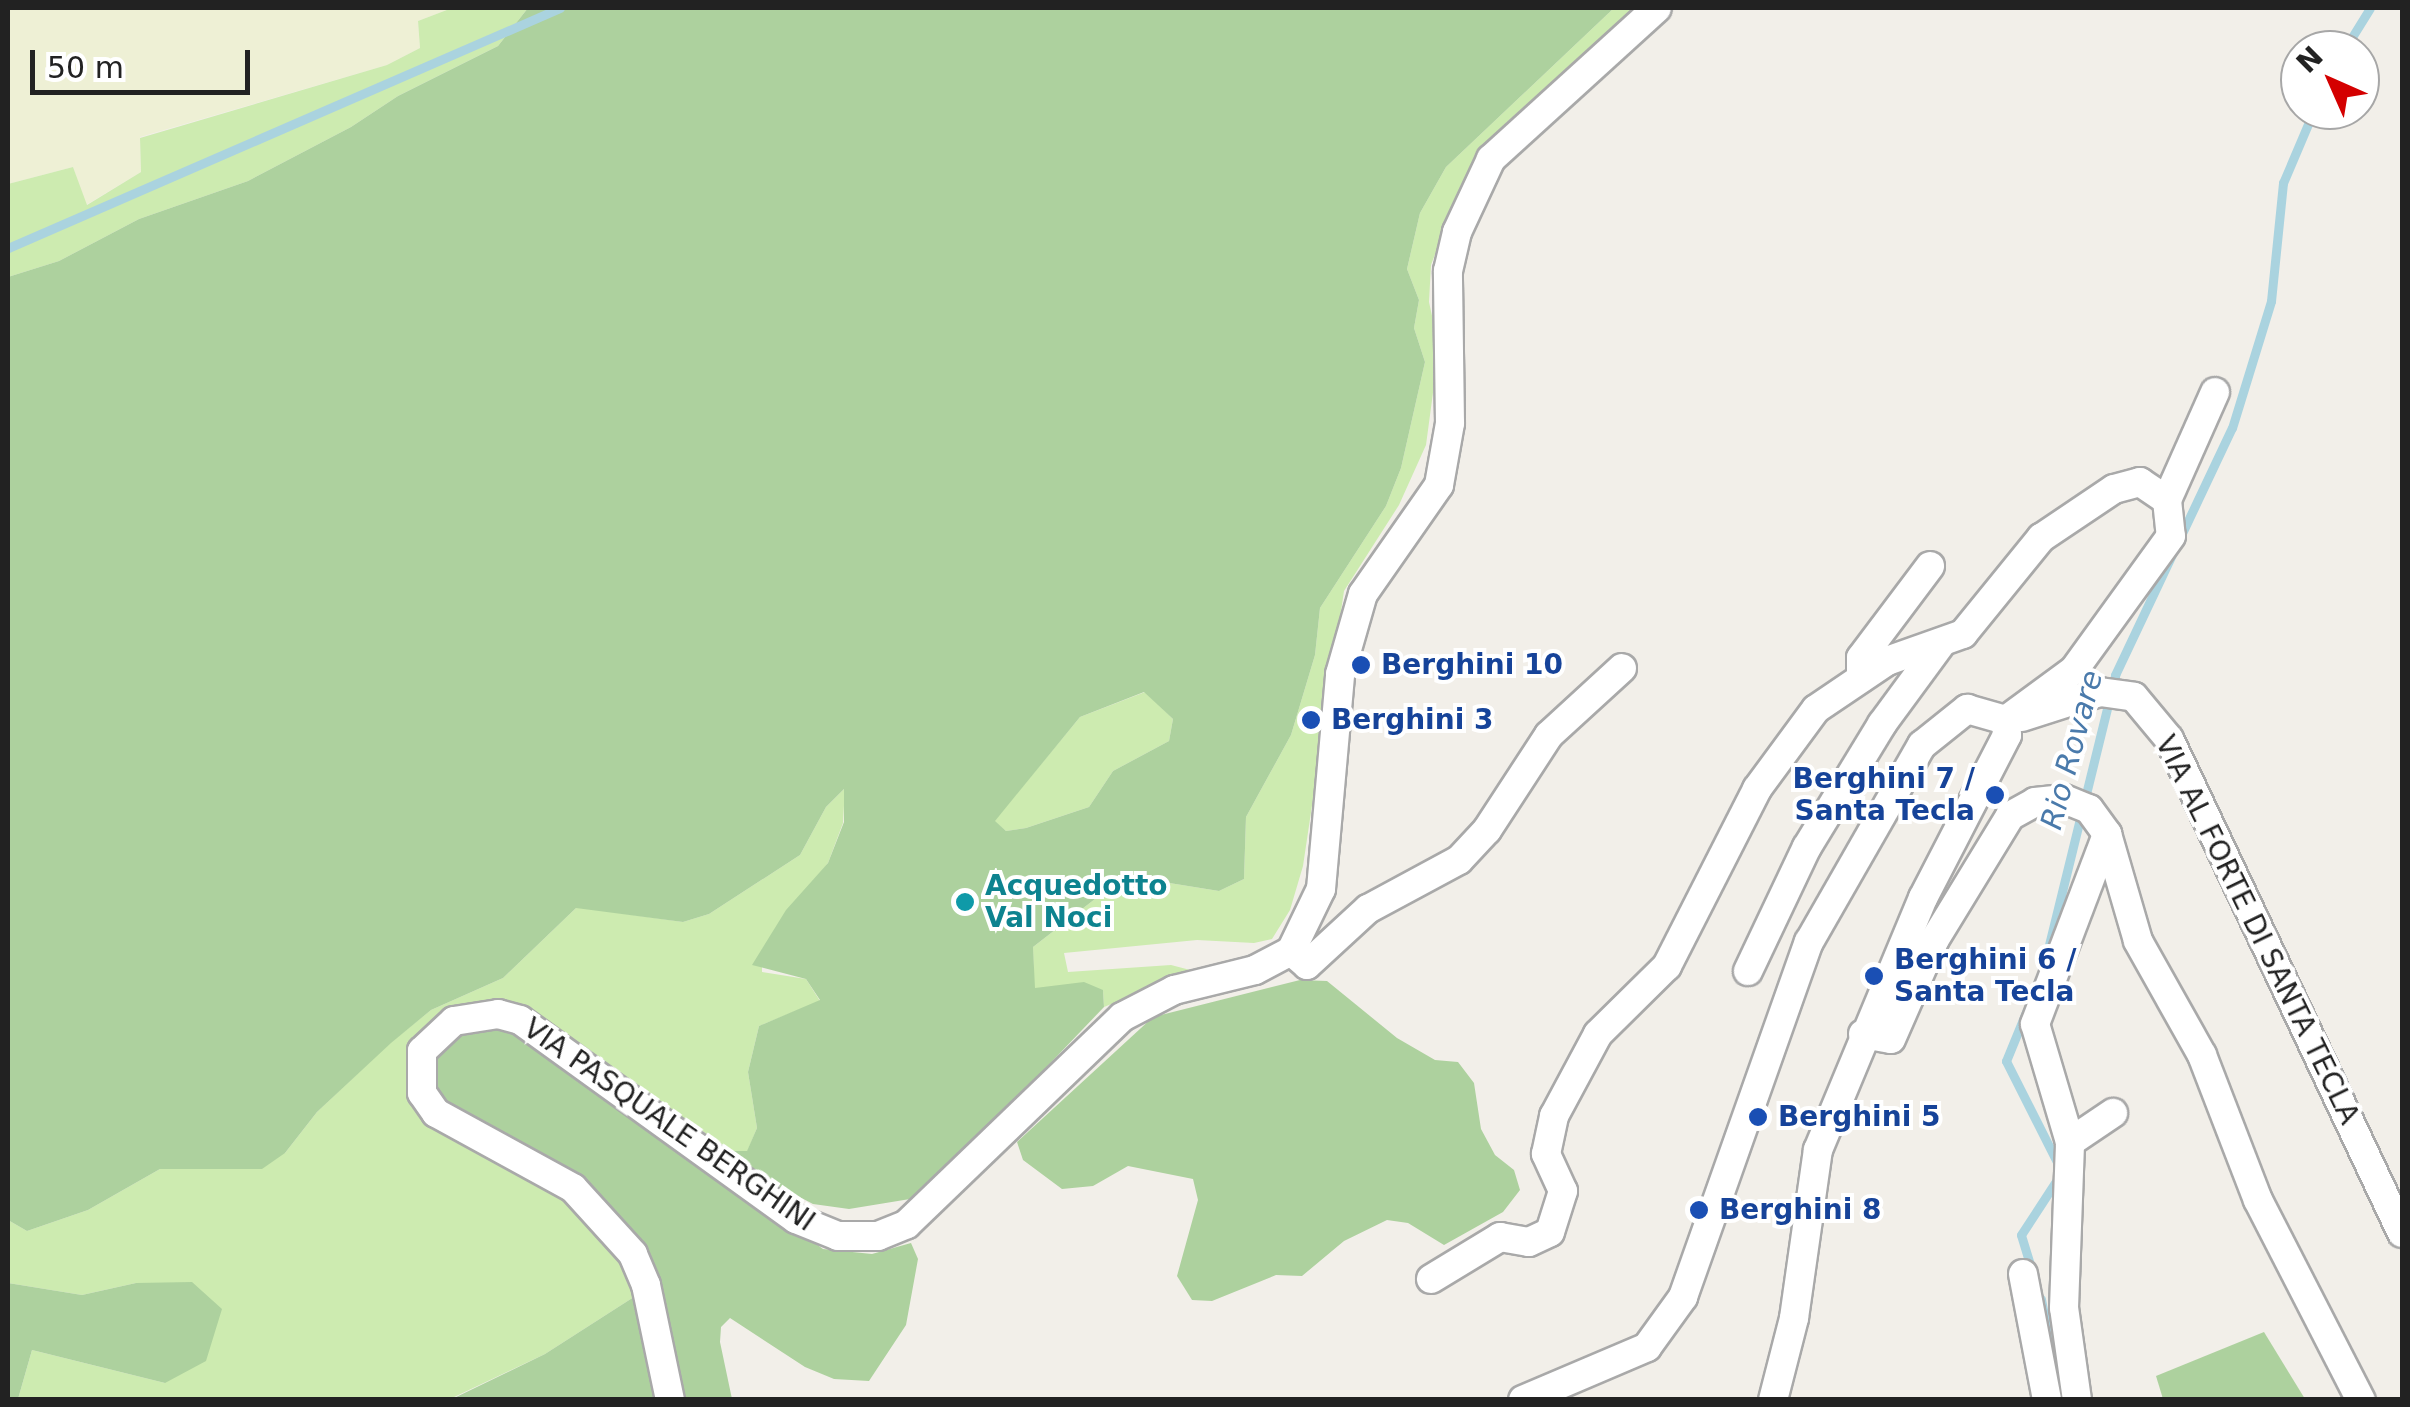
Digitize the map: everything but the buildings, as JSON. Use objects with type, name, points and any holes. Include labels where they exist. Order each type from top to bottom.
[{"type":"street","points":[[1291,951],[1321,889],[1340,674],[1363,594],[1439,485],[1450,423],[1448,271],[1457,232],[1491,159],[1657,8]]},
{"type":"street","points":[[2006,720],[2074,670],[2172,536],[2167,500],[2215,392]]},
{"type":"street","points":[[1431,1279],[1500,1237],[1528,1242],[1550,1232],[1563,1190],[1546,1154],[1554,1116],[1598,1034],[1667,966],[1757,790],[1806,722],[1886,661],[1940,645],[1962,634],[2040,538],[2114,489],[2140,482],[2167,500]]},
{"type":"street","points":[[1861,678],[1861,658],[1930,566]]},
{"type":"street","points":[[1748,971],[1807,846],[1882,724],[1940,645]]},
{"type":"street","name":"VIA PASQUALE BERGHINI","points":[[670,1400],[646,1285],[633,1254],[573,1188],[436,1114],[418,1073],[422,1051],[436,1035],[475,1015],[520,1020],[796,1219],[838,1236],[878,1236],[906,1224],[1122,1017],[1174,990],[1255,970],[1291,951],[1306,965],[1368,909],[1459,860],[1487,830],[1549,734],[1622,668]]},
{"type":"street","name":"VIA AL FORTE DI SANTA TECLA","points":[[2006,720],[2100,692],[2134,697],[2168,739],[2402,1233]]},
{"type":"street","points":[[1523,1400],[1648,1347],[1683,1297],[1818,926],[1922,745],[1966,709],[2006,720]]},
{"type":"street","points":[[1773,1400],[1794,1318],[1818,1150],[1863,1034],[2007,735],[2006,720]]},
{"type":"street","points":[[1863,1034],[1891,1039],[1935,939],[2010,816],[2034,802],[2064,799],[2089,809],[2107,834],[2138,941],[2202,1055],[2258,1200],[2361,1400]]},
{"type":"street","points":[[2077,1400],[2064,1308],[2070,1142],[2035,1024],[2107,834]]},
{"type":"street","points":[[2070,1142],[2113,1113]]},
{"type":"street","points":[[2024,1274],[2047,1400]]},
{"type":"green space","points":[[8,8],[452,8],[418,21],[420,48],[387,65],[140,137],[141,172],[86,205],[73,167],[8,184]]},
{"type":"green space","points":[[452,8],[528,8],[498,46],[398,96],[351,127],[248,181],[139,219],[59,261],[8,277],[8,184],[73,167],[87,205],[141,172],[140,138],[387,65],[420,48],[418,21]]},
{"type":"green space","points":[[528,8],[1614,8],[1446,167],[1420,213],[1407,269],[1419,300],[1414,328],[1425,362],[1401,468],[1386,506],[1320,608],[1315,655],[1291,735],[1246,817],[1244,879],[1219,891],[1157,881],[1104,892],[1033,947],[1035,988],[1084,982],[1103,990],[1104,1007],[951,1167],[910,1199],[849,1209],[813,1204],[763,1178],[732,1151],[747,1151],[757,1128],[748,1072],[759,1026],[820,1000],[806,979],[752,965],[786,910],[828,863],[844,822],[844,789],[826,807],[800,855],[709,914],[683,922],[576,908],[503,978],[431,1010],[391,1043],[317,1112],[285,1153],[262,1169],[160,1169],[88,1210],[27,1231],[8,1220],[8,277],[59,261],[139,219],[248,181],[351,127],[398,96],[498,46]],"holes":[[[1144,692],[1173,719],[1169,741],[1113,771],[1089,807],[1006,831],[995,821],[1080,717]]]},
{"type":"green space","points":[[1614,8],[1638,8],[1507,122],[1461,185],[1431,265],[1429,302],[1439,348],[1426,445],[1399,505],[1344,591],[1303,866],[1290,910],[1272,939],[1254,943],[1197,940],[1064,953],[1068,972],[1171,965],[1194,971],[1104,1007],[1103,990],[1034,988],[1033,947],[1104,892],[1157,881],[1219,891],[1244,879],[1246,817],[1291,735],[1315,655],[1320,608],[1386,506],[1401,468],[1425,362],[1414,328],[1419,300],[1407,269],[1420,213],[1446,167]]},
{"type":"green space","points":[[1145,692],[1173,719],[1169,741],[1113,771],[1089,807],[1006,831],[994,821],[1080,717]]},
{"type":"green space","points":[[845,788],[843,823],[828,863],[762,949],[762,972],[806,979],[820,1001],[759,1026],[748,1072],[757,1128],[747,1152],[732,1151],[515,1004],[412,1048],[412,1092],[430,1121],[501,1164],[565,1192],[619,1260],[637,1295],[545,1354],[450,1399],[18,1399],[32,1350],[165,1383],[136,1283],[82,1295],[8,1283],[8,1220],[27,1231],[88,1210],[160,1169],[285,1153],[317,1112],[390,1043],[431,1010],[503,978],[577,907],[683,922],[709,914],[800,855],[826,807]]},
{"type":"green space","points":[[1300,980],[1327,981],[1397,1038],[1435,1060],[1458,1062],[1474,1083],[1481,1129],[1495,1155],[1514,1170],[1520,1190],[1503,1212],[1444,1245],[1408,1223],[1387,1220],[1344,1241],[1302,1276],[1276,1275],[1212,1301],[1192,1300],[1177,1276],[1198,1200],[1193,1179],[1128,1166],[1093,1186],[1062,1189],[1023,1160],[1017,1142],[1153,1017]]},
{"type":"green space","points":[[500,1027],[546,1049],[823,1249],[872,1254],[911,1243],[918,1259],[906,1325],[869,1381],[834,1379],[805,1367],[730,1318],[721,1327],[720,1342],[732,1399],[684,1399],[658,1282],[633,1233],[591,1187],[440,1100],[430,1074],[434,1054],[454,1035]]},
{"type":"green space","points":[[192,1282],[222,1309],[206,1361],[165,1383],[32,1350],[18,1399],[8,1399],[8,1283],[82,1295],[136,1283]]},
{"type":"green space","points":[[637,1295],[659,1399],[450,1400],[545,1354]]},
{"type":"green space","points":[[2264,1332],[2305,1399],[2163,1399],[2156,1376]]},
{"type":"waterway","points":[[8,248],[560,8]]},
{"type":"waterway","name":"Rio Rovare","points":[[2356,30],[2370,8]]},
{"type":"waterway","name":"Rio Rovare","points":[[2044,965],[2115,675],[2232,428],[2271,301],[2283,183],[2306,130]]},
{"type":"waterway","name":"Rio Rovare","points":[[2026,1012],[2006,1061],[2062,1172],[2021,1235],[2032,1270]]},
{"type":"waterway","name":"Rio Rovare","points":[[2041,1299],[2060,1400]]},
{"type":"place","name":"Berghini 10","points":[[1361,665]]},
{"type":"place","name":"Berghini 3","points":[[1311,720]]},
{"type":"place","name":"Berghini 7 / Santa Tecla","points":[[1995,795]]},
{"type":"place","name":"Acquedotto Val Noci","points":[[965,902]]},
{"type":"place","name":"Berghini 6 / Santa Tecla","points":[[1874,976]]},
{"type":"place","name":"Berghini 5","points":[[1758,1117]]},
{"type":"place","name":"Berghini 8","points":[[1699,1210]]}]
